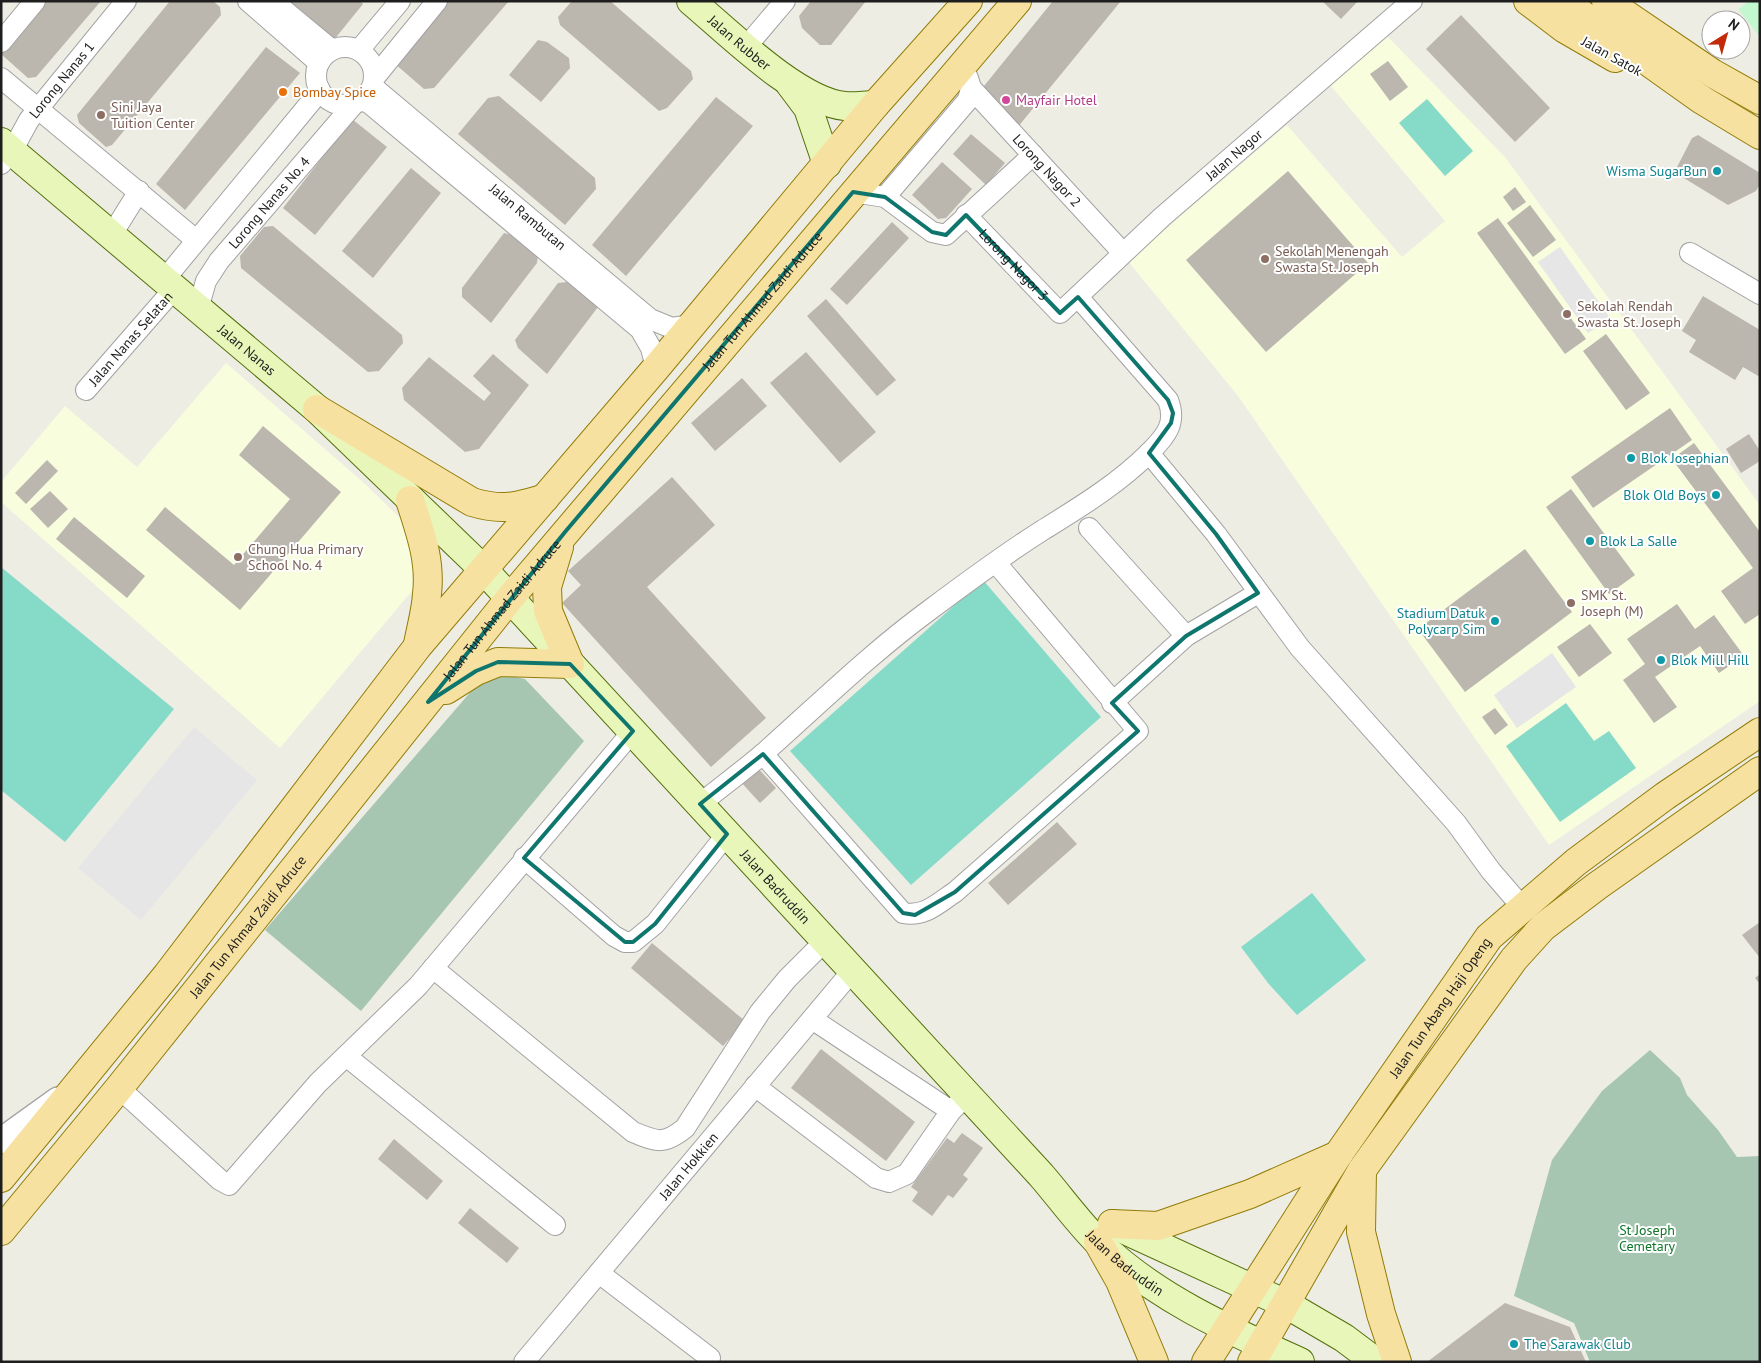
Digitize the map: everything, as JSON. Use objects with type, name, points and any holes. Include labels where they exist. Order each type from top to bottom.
[{"type":"main road","name":"Jalan Rubber","points":[[691,1],[790,83],[820,99],[844,106],[875,105]]},
{"type":"main road","points":[[1,1178],[167,975],[418,646],[656,368],[875,105],[968,1]]},
{"type":"main road","name":"Jalan Tun Ahmad Zaidi Adruce","points":[[1,1231],[119,1088],[510,598],[682,397],[853,192],[967,76],[1017,1]]},
{"type":"main road","name":"Jalan Satok","points":[[1528,1],[1565,29],[1638,72],[1702,100]]},
{"type":"main road","points":[[1606,1],[1705,68],[1760,100]]},
{"type":"main road","points":[[1634,1],[1760,87]]},
{"type":"main road","name":"Jalan Satok","points":[[1569,6],[1702,100],[1760,135]]},
{"type":"main road","name":"Jalan Rubber","points":[[790,83],[808,108],[827,164]]},
{"type":"main road","name":"Jalan Nanas","points":[[5,152],[111,236],[317,409],[510,598]]},
{"type":"main road","points":[[317,409],[472,502],[493,509],[515,508],[545,498]]},
{"type":"main road","points":[[410,500],[424,541],[427,566],[428,594],[418,646]]},
{"type":"main road","points":[[428,702],[476,670],[498,662],[570,664],[548,611],[547,587],[565,532]]},
{"type":"main road","name":"Jalan Badruddin","points":[[510,598],[853,970],[959,1103],[1073,1202],[1166,1294],[1227,1328],[1257,1353],[1300,1362]]},
{"type":"main road","name":"Jalan Tun Abang Haji Openg","points":[[1206,1362],[1338,1155],[1489,937],[1522,907],[1621,829],[1760,732]]},
{"type":"main road","points":[[1257,1353],[1362,1170],[1514,959],[1543,927],[1596,886],[1760,771]]},
{"type":"main road","points":[[1154,1362],[1120,1281],[1105,1233],[1158,1226],[1250,1194],[1338,1155]]},
{"type":"main road","points":[[1362,1170],[1361,1232],[1381,1314],[1397,1362]]},
{"type":"main road","name":"Jalan Badruddin","points":[[1105,1233],[1252,1288],[1286,1304],[1344,1338],[1376,1362]]},
{"type":"street","name":"Lorong Nanas 1","points":[[5,152],[126,1]]},
{"type":"street","points":[[248,1],[325,56]]},
{"type":"street","points":[[273,1],[325,56]]},
{"type":"street","points":[[359,50],[400,1]]},
{"type":"street","name":"Lorong Nanas No. 4","points":[[198,309],[206,280],[219,261],[366,92],[437,1]]},
{"type":"street","points":[[746,47],[785,1]]},
{"type":"street","name":"Jalan Nagor","points":[[1060,313],[1162,217],[1412,1]]},
{"type":"street","points":[[1,42],[32,2]]},
{"type":"street","points":[[346,46],[359,50],[371,61],[366,92],[338,104],[323,96],[316,76],[325,56],[346,46]]},
{"type":"street","points":[[885,197],[968,100],[967,76]]},
{"type":"street","name":"Lorong Nagor 2","points":[[967,76],[1033,155],[1123,253]]},
{"type":"street","points":[[1,78],[196,240]]},
{"type":"street","points":[[169,285],[196,240],[315,97],[319,88]]},
{"type":"street","name":"Jalan Rambutan","points":[[366,92],[650,319],[672,328],[692,325]]},
{"type":"street","name":"Jalan Rambutan","points":[[366,92],[368,103],[640,329],[651,348],[656,368]]},
{"type":"street","points":[[853,192],[885,197],[932,232],[946,235],[1033,155]]},
{"type":"street","points":[[111,236],[139,192]]},
{"type":"street","name":"Lorong Nagor 3","points":[[966,215],[1060,313]]},
{"type":"street","points":[[1690,253],[1760,294]]},
{"type":"street","name":"Jalan Nanas Selatan","points":[[86,390],[169,285]]},
{"type":"street","points":[[700,804],[763,754],[871,656],[930,610],[1042,531],[1090,502],[1149,453],[1163,437],[1171,423],[1173,413],[1168,400],[1078,297]]},
{"type":"street","points":[[1149,453],[1216,534],[1300,648],[1456,823],[1491,871],[1522,907]]},
{"type":"street","points":[[1089,528],[1186,636]]},
{"type":"street","points":[[763,754],[903,913],[915,915],[930,910],[955,892],[1138,731],[1112,703],[996,564]]},
{"type":"street","points":[[1112,703],[1186,636],[1258,593]]},
{"type":"street","points":[[119,1088],[220,1180],[229,1185],[238,1178],[318,1083],[418,986],[633,731]]},
{"type":"street","points":[[524,858],[614,936],[625,942],[633,942],[655,924],[727,834]]},
{"type":"street","points":[[433,968],[633,1132],[654,1141],[670,1140],[685,1128],[760,1012],[787,979],[825,941]]},
{"type":"street","name":"Jalan Hokkien","points":[[524,1362],[853,970]]},
{"type":"street","points":[[755,1086],[876,1178],[889,1182],[907,1174],[959,1103],[812,1019]]},
{"type":"street","points":[[346,1056],[555,1225]]},
{"type":"street","points":[[1,1141],[77,1085]]},
{"type":"street","points":[[599,1273],[710,1358]]},
{"type":"highlighted area","points":[[853,192],[885,197],[932,232],[946,235],[966,215],[1060,313],[1078,297],[1168,400],[1173,413],[1171,423],[1149,453],[1216,534],[1258,593],[1186,636],[1112,703],[1138,731],[955,892],[915,915],[903,913],[763,754],[700,804],[727,834],[655,924],[633,942],[625,942],[524,858],[633,731],[570,664],[498,662],[476,671],[428,702],[565,532]]},
{"type":"shaded area","name":"SMK St. Joseph (M)","points":[[1387,36],[1505,157],[1760,505],[1760,701],[1549,845],[1238,396],[1128,261],[1287,125],[1402,257],[1445,221],[1331,86]]},
{"type":"shaded area","points":[[1427,99],[1473,151],[1445,176],[1399,123]]},
{"type":"shaded area","points":[[1560,247],[1610,318],[1588,333],[1538,262]]},
{"type":"shaded area","name":"Chung Hua Primary School No. 4","points":[[226,363],[364,483],[410,528],[416,586],[280,748],[1,502],[1,482],[65,406],[137,467]]},
{"type":"shaded area","points":[[1,567],[174,709],[65,842],[1,790]]},
{"type":"shaded area","points":[[983,580],[1101,717],[911,885],[790,751]]},
{"type":"shaded area","points":[[1552,653],[1576,687],[1517,728],[1494,695]]},
{"type":"shaded area","points":[[1566,703],[1594,741],[1609,731],[1636,768],[1560,822],[1506,746]]},
{"type":"shaded area","points":[[194,727],[257,780],[141,920],[78,868]]},
{"type":"shaded area","points":[[1312,893],[1366,960],[1297,1015],[1268,983],[1241,947]]},
{"type":"green space","points":[[1749,1],[1760,1],[1760,37],[1751,26],[1751,10],[1738,9]]},
{"type":"green space","points":[[502,674],[525,679],[584,741],[361,1011],[265,930],[480,681]]},
{"type":"green space","name":"St Joseph Cemetary","points":[[1650,1050],[1680,1078],[1687,1095],[1718,1130],[1737,1157],[1760,1156],[1760,1362],[1590,1362],[1574,1323],[1514,1296],[1552,1160],[1602,1091]]},
{"type":"building","points":[[45,1],[101,1],[36,77],[28,78],[1,54]]},
{"type":"building","points":[[170,1],[213,1],[220,7],[221,15],[112,145],[106,147],[79,123],[77,115]]},
{"type":"building","points":[[287,1],[360,1],[363,4],[333,41]]},
{"type":"building","points":[[441,1],[509,1],[434,88],[424,89],[394,63]]},
{"type":"building","points":[[572,1],[610,1],[691,71],[693,79],[667,108],[659,111],[560,25],[558,17]]},
{"type":"building","points":[[811,1],[866,1],[831,45],[820,45],[802,28],[799,16]]},
{"type":"building","points":[[1053,1],[1121,1],[1017,128],[984,100],[984,86]]},
{"type":"building","points":[[1322,1],[1358,1],[1341,19]]},
{"type":"building","points":[[1461,15],[1550,108],[1515,142],[1426,49]]},
{"type":"building","points":[[538,40],[547,42],[569,58],[570,68],[541,102],[509,75]]},
{"type":"building","points":[[266,47],[300,73],[185,210],[156,184]]},
{"type":"building","points":[[1388,61],[1408,87],[1390,101],[1370,74]]},
{"type":"building","points":[[499,96],[595,178],[596,189],[565,225],[458,134],[488,98]]},
{"type":"building","points":[[716,97],[753,126],[626,276],[592,245]]},
{"type":"building","points":[[352,119],[387,147],[315,235],[283,208]]},
{"type":"building","points":[[971,134],[1005,163],[986,185],[953,154]]},
{"type":"building","name":"Wisma SugarBun","points":[[1698,135],[1760,173],[1760,184],[1756,191],[1728,205],[1679,175],[1676,169],[1692,138]]},
{"type":"building","points":[[942,162],[972,189],[946,218],[938,219],[912,195]]},
{"type":"building","points":[[411,168],[441,193],[373,278],[342,251]]},
{"type":"building","points":[[1288,171],[1368,263],[1266,352],[1186,260]]},
{"type":"building","points":[[1515,187],[1526,202],[1513,211],[1503,197]]},
{"type":"building","points":[[1530,205],[1556,240],[1533,257],[1507,223]]},
{"type":"building","points":[[1498,218],[1586,339],[1565,354],[1477,233]]},
{"type":"building","points":[[892,222],[909,238],[847,305],[830,289]]},
{"type":"building","points":[[273,226],[402,335],[403,343],[379,371],[368,372],[241,268],[240,256],[264,227]]},
{"type":"building","points":[[504,233],[512,235],[538,255],[537,263],[491,323],[462,297],[462,288]]},
{"type":"building","points":[[567,282],[598,307],[547,374],[518,348],[515,340],[558,283]]},
{"type":"building","points":[[1703,296],[1760,330],[1760,377],[1743,367],[1735,380],[1689,352],[1696,340],[1682,331]]},
{"type":"building","points":[[826,299],[896,380],[877,396],[807,316]]},
{"type":"building","points":[[1606,334],[1650,393],[1626,410],[1583,351]]},
{"type":"building","points":[[806,352],[876,432],[840,463],[770,383]]},
{"type":"building","points":[[493,354],[529,385],[479,449],[465,452],[404,400],[402,388],[429,357],[484,401],[491,393],[473,376]]},
{"type":"building","points":[[742,378],[767,406],[715,451],[691,423]]},
{"type":"building","name":"Blok Josephian","points":[[1670,408],[1692,440],[1593,508],[1571,477]]},
{"type":"building","points":[[263,426],[341,492],[240,610],[146,530],[165,507],[234,565],[290,499],[239,455]]},
{"type":"building","points":[[1749,434],[1760,451],[1760,461],[1741,473],[1726,449]]},
{"type":"building","name":"Blok Old Boys","points":[[1694,443],[1760,532],[1760,614],[1745,624],[1721,591],[1753,568],[1672,459]]},
{"type":"building","points":[[47,460],[58,471],[26,504],[15,493]]},
{"type":"building","points":[[672,477],[715,525],[647,587],[766,718],[711,767],[562,603],[581,585],[568,571]]},
{"type":"building","name":"Blok La Salle","points":[[1571,489],[1635,575],[1609,594],[1546,507]]},
{"type":"building","points":[[50,491],[68,509],[48,528],[30,509]]},
{"type":"building","points":[[74,517],[145,576],[127,598],[56,539]]},
{"type":"building","name":"Stadium Datuk Polycarp Sim","points":[[1525,549],[1572,612],[1465,692],[1418,629]]},
{"type":"building","name":"Blok Mill Hill","points":[[1677,604],[1695,629],[1714,615],[1744,656],[1719,673],[1700,646],[1655,677],[1677,707],[1654,723],[1623,680],[1645,664],[1627,639]]},
{"type":"building","points":[[1590,624],[1612,653],[1579,677],[1557,647]]},
{"type":"building","points":[[1495,708],[1508,725],[1495,735],[1482,717]]},
{"type":"building","points":[[756,766],[776,788],[760,803],[740,781]]},
{"type":"building","points":[[1057,822],[1077,844],[1008,905],[988,883]]},
{"type":"building","points":[[1760,922],[1760,958],[1742,935]]},
{"type":"building","points":[[652,943],[745,1021],[723,1046],[631,968]]},
{"type":"building","points":[[1760,974],[1760,984],[1755,978]]},
{"type":"building","points":[[821,1049],[915,1122],[886,1161],[791,1088]]},
{"type":"building","points":[[962,1133],[983,1148],[963,1175],[968,1179],[953,1198],[948,1195],[932,1216],[912,1201],[918,1192],[911,1187],[947,1138],[954,1143]]},
{"type":"building","points":[[394,1139],[443,1181],[427,1200],[378,1159]]},
{"type":"building","points":[[470,1208],[519,1248],[507,1263],[458,1223]]},
{"type":"building","name":"The Sarawak Club","points":[[1505,1303],[1570,1327],[1586,1362],[1427,1362]]},
{"type":"place","name":"Bombay Spice","points":[[283,92]]},
{"type":"place","name":"Mayfair Hotel","points":[[1006,100]]},
{"type":"place","name":"Sini Jaya Tuition Center","points":[[101,115]]},
{"type":"place","name":"Wisma SugarBun","points":[[1717,171]]},
{"type":"place","name":"Sekolah Menengah Swasta St. Joseph","points":[[1265,259]]},
{"type":"place","name":"Sekolah Rendah Swasta St. Joseph","points":[[1567,314]]},
{"type":"place","name":"Blok Josephian","points":[[1631,458]]},
{"type":"place","name":"Blok Old Boys","points":[[1716,495]]},
{"type":"place","name":"Blok La Salle","points":[[1590,541]]},
{"type":"place","name":"Chung Hua Primary School No. 4","points":[[238,557]]},
{"type":"place","name":"SMK St. Joseph (M)","points":[[1571,603]]},
{"type":"place","name":"Stadium Datuk Polycarp Sim","points":[[1495,621]]},
{"type":"place","name":"Blok Mill Hill","points":[[1661,660]]},
{"type":"place","name":"The Sarawak Club","points":[[1514,1344]]}]
